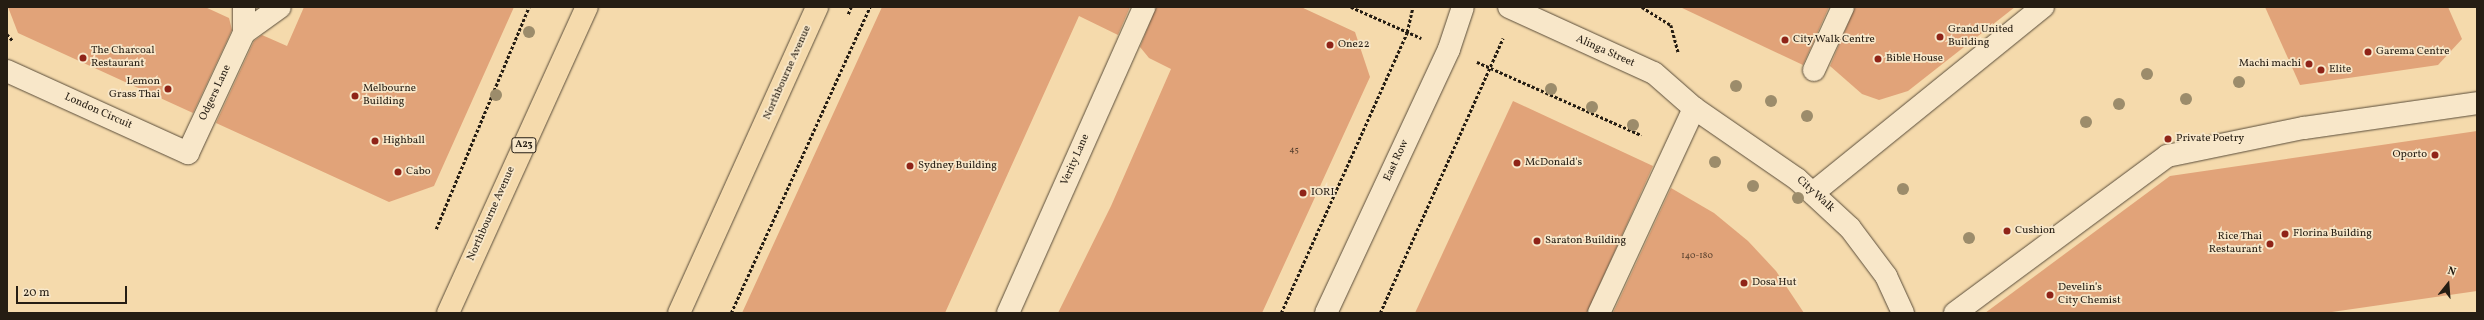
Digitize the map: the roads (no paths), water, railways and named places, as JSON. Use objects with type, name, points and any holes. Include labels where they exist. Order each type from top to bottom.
[{"type":"highway","name":"Northbourne Avenue","points":[[448,313],[587,7]]},
{"type":"highway","name":"Northbourne Avenue","points":[[679,313],[817,7]]},
{"type":"street","name":"Odgers Lane","points":[[188,153],[244,33],[244,7]]},
{"type":"street","name":"Odgers Lane","points":[[244,33],[280,7]]},
{"type":"street","name":"Verity Lane","points":[[1008,313],[1144,7]]},
{"type":"street","name":"East Row","points":[[1326,313],[1449,49],[1463,7]]},
{"type":"street","points":[[1814,70],[1843,7]]},
{"type":"street","points":[[1813,193],[2043,7]]},
{"type":"street","name":"Alinga Street","points":[[1512,9],[1654,73],[1694,108]]},
{"type":"street","name":"London Circuit","points":[[7,71],[188,153]]},
{"type":"street","points":[[1956,313],[2167,156],[2304,128],[2477,103]]},
{"type":"street","points":[[1599,313],[1694,108]]},
{"type":"street","name":"City Walk","points":[[1694,108],[1813,193],[1850,228],[1886,276],[1903,313]]},
{"type":"place","name":"Grand United Building","points":[[1940,37]]},
{"type":"place","name":"City Walk Centre","points":[[1785,40]]},
{"type":"place","name":"One22","points":[[1330,45]]},
{"type":"place","name":"Garema Centre","points":[[2368,52]]},
{"type":"place","name":"The Charcoal Restaurant","points":[[83,58]]},
{"type":"place","name":"Bible House","points":[[1878,59]]},
{"type":"place","name":"Machi machi","points":[[2309,64]]},
{"type":"place","name":"Elite","points":[[2321,70]]},
{"type":"place","name":"Lemon Grass Thai","points":[[168,89]]},
{"type":"place","name":"Melbourne Building","points":[[355,96]]},
{"type":"place","name":"Private Poetry","points":[[2168,139]]},
{"type":"place","name":"Highball","points":[[375,141]]},
{"type":"place","name":"Oporto","points":[[2435,155]]},
{"type":"place","name":"McDonald's","points":[[1517,163]]},
{"type":"place","name":"Sydney Building","points":[[910,166]]},
{"type":"place","name":"Cabo","points":[[398,172]]},
{"type":"place","name":"IORI","points":[[1303,193]]},
{"type":"place","name":"Cushion","points":[[2007,231]]},
{"type":"place","name":"Florina Building","points":[[2285,234]]},
{"type":"place","name":"Saraton Building","points":[[1537,241]]},
{"type":"place","name":"Rice Thai Restaurant","points":[[2270,244]]},
{"type":"place","name":"Dosa Hut","points":[[1744,283]]},
{"type":"place","name":"Develin’s City Chemist","points":[[2050,295]]}]
